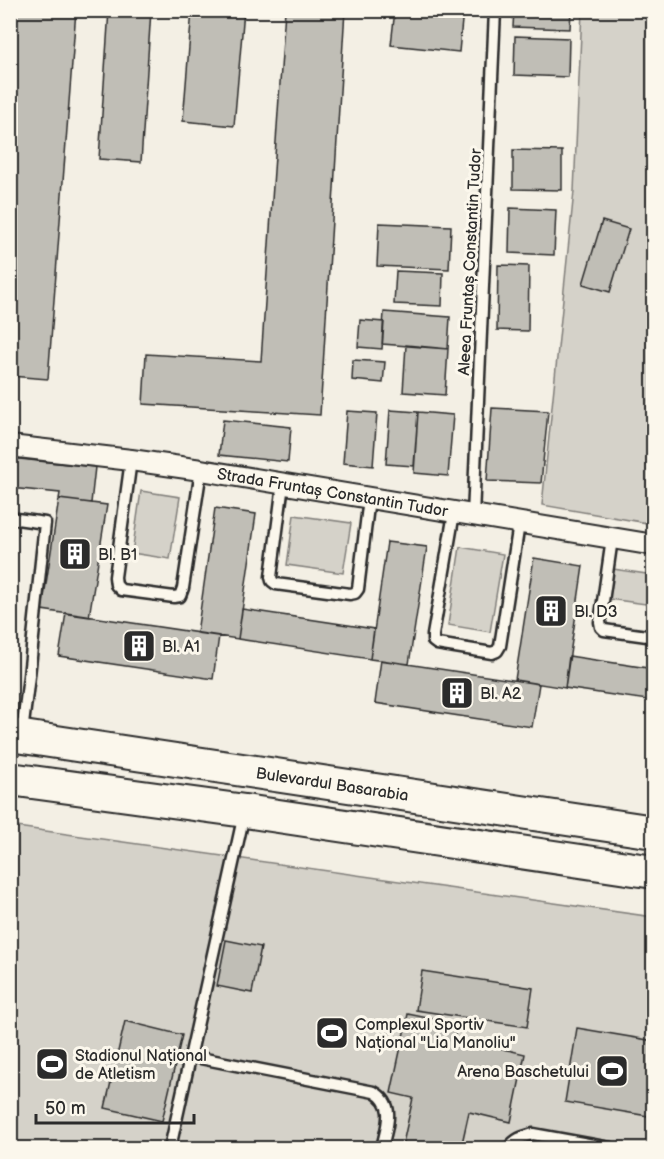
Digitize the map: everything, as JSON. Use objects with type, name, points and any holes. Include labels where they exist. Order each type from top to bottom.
[{"type":"main road","name":"Bulevardul Basarabia","points":[[16,735],[654,832]]},
{"type":"main road","points":[[10,779],[245,811],[654,872]]},
{"type":"street","name":"Strada Fruntaș Constantin Tudor","points":[[10,446],[201,470],[654,545]]},
{"type":"lane","name":"Aleea Fruntaș Constantin Tudor","points":[[495,10],[463,514],[433,635],[433,640],[437,644],[492,653],[497,651],[500,645],[519,524]]},
{"type":"lane","points":[[131,460],[115,577],[116,585],[121,590],[180,596],[201,470]]},
{"type":"lane","points":[[283,484],[270,577],[276,584],[350,594],[355,592],[358,589],[369,498]]},
{"type":"lane","points":[[10,518],[45,523],[29,676],[16,735]]},
{"type":"lane","points":[[612,539],[601,627],[604,630],[654,637]]},
{"type":"lane","points":[[170,1149],[245,811]]},
{"type":"lane","points":[[190,1056],[374,1092],[382,1096],[388,1107],[382,1149]]},
{"type":"lane","points":[[509,1149],[515,1140],[533,1134],[610,1149]]},
{"type":"shaded area","points":[[582,11],[653,11],[653,524],[542,505],[574,191]]},
{"type":"shaded area","points":[[141,491],[180,497],[170,559],[132,553]]},
{"type":"shaded area","points":[[294,515],[351,523],[343,573],[287,565]]},
{"type":"shaded area","points":[[460,547],[503,554],[490,632],[448,625]]},
{"type":"shaded area","points":[[613,569],[653,575],[653,605],[609,599]]},
{"type":"shaded area","name":"Complexul Sportiv Național \"Lia Manoliu\"","points":[[10,826],[653,917],[653,1148],[11,1148]]},
{"type":"building","points":[[10,10],[76,10],[48,379],[10,376]]},
{"type":"building","points":[[109,10],[151,10],[141,162],[99,159]]},
{"type":"building","points":[[192,10],[244,10],[234,126],[183,121]]},
{"type":"building","points":[[285,10],[345,10],[320,415],[143,404],[146,354],[261,361]]},
{"type":"building","points":[[395,10],[463,10],[459,52],[391,45]]},
{"type":"building","points":[[514,10],[571,10],[570,29],[513,27]]},
{"type":"building","points":[[515,36],[569,38],[568,77],[514,75]]},
{"type":"building","points":[[513,150],[562,151],[562,190],[513,189]]},
{"type":"building","points":[[510,208],[556,210],[554,255],[509,253]]},
{"type":"building","points":[[602,221],[629,229],[610,292],[583,284]]},
{"type":"building","points":[[379,223],[451,226],[449,269],[377,266]]},
{"type":"building","points":[[498,265],[529,266],[528,331],[497,330]]},
{"type":"building","points":[[396,271],[443,273],[442,306],[394,304]]},
{"type":"building","points":[[384,312],[450,317],[448,349],[382,344]]},
{"type":"building","points":[[360,320],[384,322],[382,349],[358,347]]},
{"type":"building","points":[[406,345],[448,349],[445,395],[403,392]]},
{"type":"building","points":[[353,360],[385,362],[383,383],[352,380]]},
{"type":"building","points":[[492,408],[548,411],[541,483],[487,481]]},
{"type":"building","points":[[390,410],[418,412],[414,466],[386,464]]},
{"type":"building","points":[[347,411],[377,413],[373,466],[343,463]]},
{"type":"building","points":[[418,412],[453,415],[448,476],[414,473]]},
{"type":"building","points":[[223,420],[291,427],[288,462],[219,455]]},
{"type":"building","points":[[10,458],[95,467],[91,503],[59,499],[60,493],[10,488]]},
{"type":"building","name":"Bl. B1","points":[[59,499],[107,505],[89,617],[42,610]]},
{"type":"building","points":[[215,508],[256,514],[238,639],[197,633]]},
{"type":"building","points":[[387,542],[427,547],[409,664],[370,659]]},
{"type":"building","name":"Bl. D3","points":[[534,558],[583,566],[565,688],[515,680]]},
{"type":"building","points":[[242,609],[374,629],[370,659],[238,639]]},
{"type":"building","name":"Bl. A1","points":[[66,613],[219,636],[213,679],[59,656]]},
{"type":"building","points":[[569,656],[654,669],[654,701],[565,688]]},
{"type":"building","name":"Bl. A2","points":[[381,660],[539,684],[532,727],[375,703]]},
{"type":"building","points":[[226,940],[261,947],[252,993],[217,986]]},
{"type":"building","points":[[422,971],[533,988],[527,1027],[416,1010]]},
{"type":"building","points":[[408,1014],[457,1024],[454,1038],[525,1054],[511,1122],[469,1112],[461,1148],[402,1148],[413,1098],[391,1093]]},
{"type":"building","points":[[125,1021],[182,1035],[162,1121],[105,1108]]},
{"type":"building","name":"Arena Baschetului","points":[[577,1028],[654,1041],[654,1117],[565,1102]]},
{"type":"place","name":"Bl. B1","points":[[75,554]]},
{"type":"place","name":"Bl. D3","points":[[551,611]]},
{"type":"place","name":"Bl. A1","points":[[139,646]]},
{"type":"place","name":"Bl. A2","points":[[457,693]]},
{"type":"place","name":"Complexul Sportiv Național \"Lia Manoliu\"","points":[[332,1033]]},
{"type":"place","name":"Stadionul Național de Atletism","points":[[52,1064]]},
{"type":"place","name":"Arena Baschetului","points":[[612,1071]]}]
